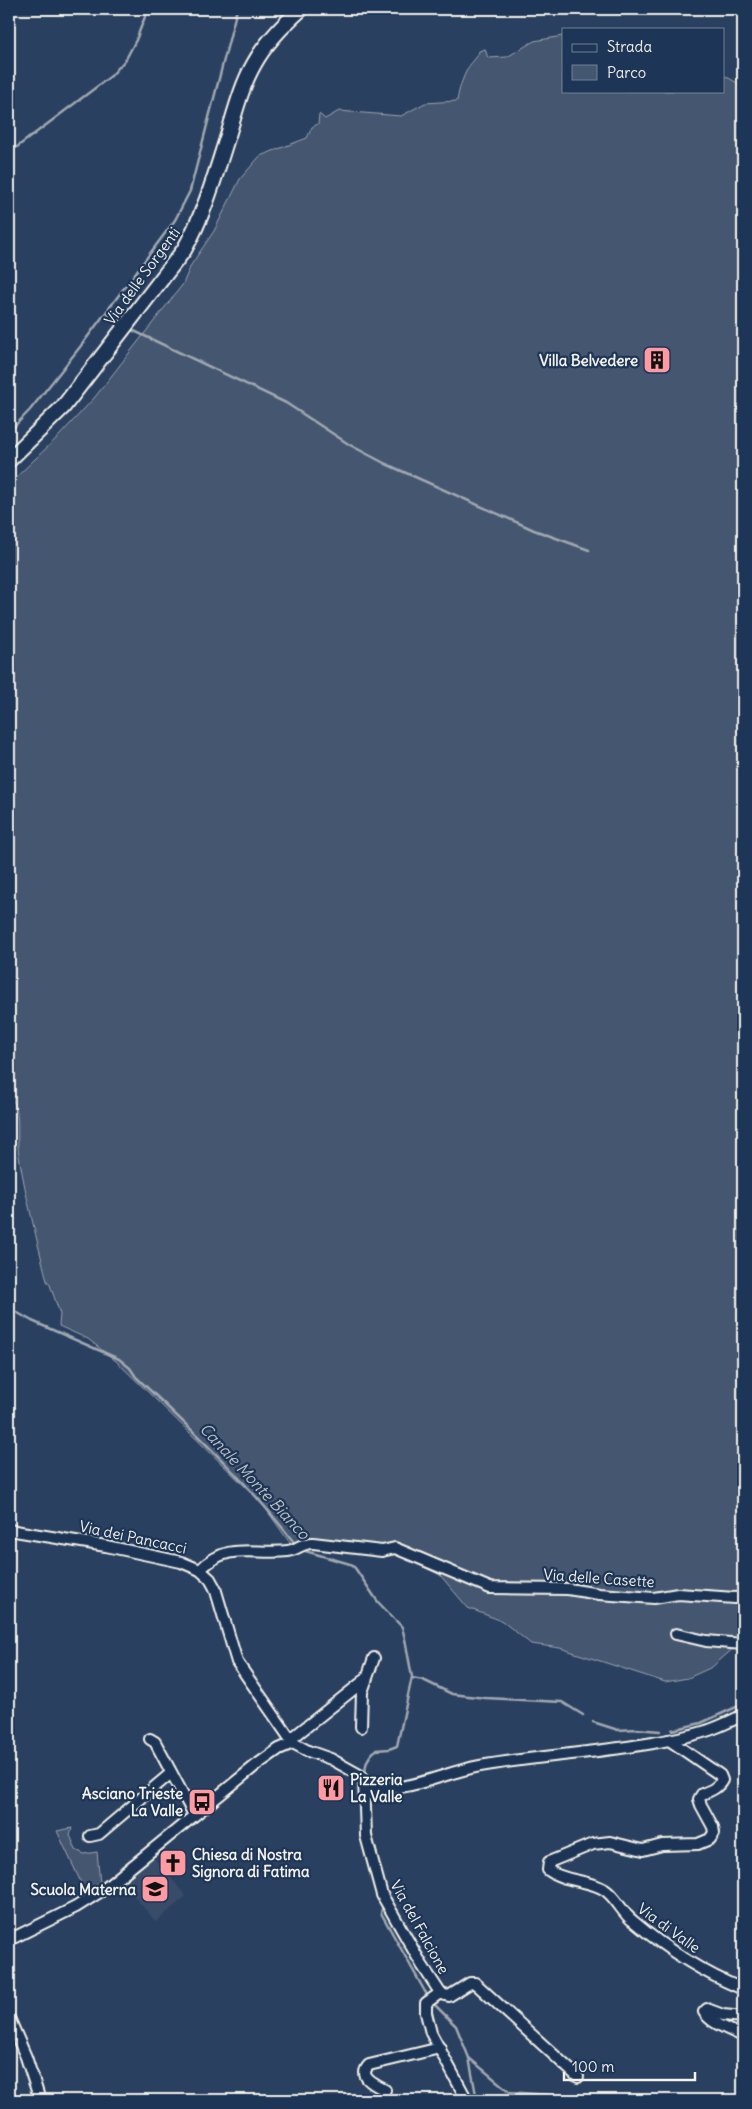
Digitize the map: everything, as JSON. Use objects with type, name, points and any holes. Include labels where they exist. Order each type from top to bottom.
[{"type":"main road","name":"Via delle Sorgenti","points":[[9,460],[63,407],[184,250],[198,224],[208,198],[248,75],[270,39],[301,9]]},
{"type":"street","name":"Via dei Pancacci","points":[[9,1530],[106,1546],[181,1562],[200,1570],[210,1579],[215,1588],[237,1662],[292,1741]]},
{"type":"street","name":"Via delle Casette","points":[[200,1570],[208,1562],[224,1553],[241,1550],[293,1550],[303,1544],[313,1542],[382,1550],[395,1548],[490,1588],[568,1589],[599,1594],[654,1598],[678,1594],[743,1597]]},
{"type":"street","points":[[676,1634],[706,1640],[743,1644]]},
{"type":"street","points":[[361,1727],[361,1700],[365,1680],[374,1658]]},
{"type":"street","points":[[9,1940],[76,1908],[97,1894],[255,1766],[292,1741],[365,1680]]},
{"type":"street","points":[[292,1741],[358,1774],[370,1787],[387,1790],[401,1788],[462,1769],[497,1763],[608,1751],[669,1740],[714,1729],[743,1715]]},
{"type":"street","points":[[150,1738],[155,1742],[170,1774],[194,1815]]},
{"type":"street","name":"Via di Valle","points":[[669,1740],[720,1776],[722,1780],[712,1790],[702,1794],[700,1799],[701,1805],[713,1827],[714,1833],[710,1839],[698,1844],[662,1845],[644,1850],[610,1842],[592,1844],[549,1862],[548,1870],[560,1876],[592,1883],[607,1891],[633,1922],[682,1958],[706,1972],[743,1989]]},
{"type":"street","points":[[90,1836],[99,1834],[170,1774]]},
{"type":"street","name":"Via del Falcione","points":[[370,1787],[364,1812],[366,1836],[382,1895],[438,1994]]},
{"type":"street","name":"Via del Falcione","points":[[467,2100],[428,2022],[426,2003],[438,1994],[449,1996],[470,1983],[475,1983],[578,2077]]},
{"type":"street","points":[[743,2017],[723,2015],[708,2009],[704,2012],[705,2015],[715,2022],[743,2036]]},
{"type":"street","points":[[9,2018],[26,2057],[40,2100]]},
{"type":"street","points":[[381,2100],[385,2090],[367,2079],[365,2069],[369,2065],[440,2048]]},
{"type":"shaded area","name":"Scuola Materna","points":[[153,1857],[186,1896],[156,1922],[123,1883]]},
{"type":"green space","points":[[562,36],[562,92],[724,92],[724,76],[743,86],[743,1640],[712,1667],[688,1678],[665,1682],[560,1648],[531,1644],[502,1621],[468,1608],[440,1575],[416,1563],[391,1543],[383,1545],[302,1540],[292,1546],[261,1502],[116,1361],[88,1339],[59,1326],[60,1314],[47,1281],[25,1187],[18,1148],[16,1108],[9,1093],[9,484],[60,435],[95,397],[183,284],[191,265],[214,231],[240,179],[260,156],[307,138],[312,127],[318,124],[319,114],[325,119],[339,111],[401,116],[425,103],[457,101],[464,76],[479,51],[485,49],[488,58],[507,57],[534,41]]},
{"type":"green space","points":[[72,1828],[70,1835],[76,1850],[84,1854],[97,1852],[100,1883],[85,1891],[57,1831]]},
{"type":"waterway","points":[[9,153],[111,76],[126,59],[136,40],[148,9]]},
{"type":"waterway","points":[[9,432],[30,410],[80,347],[175,220],[190,191],[237,9]]},
{"type":"waterway","points":[[107,313],[119,323]]},
{"type":"waterway","points":[[132,330],[286,403],[350,445],[386,464],[534,530],[589,550]]},
{"type":"waterway","name":"Canale Monte Bianco","points":[[9,1308],[32,1321],[119,1359],[130,1368],[136,1377],[199,1437],[259,1500],[296,1545]]},
{"type":"waterway","name":"Canale Monte Bianco","points":[[302,1550],[350,1564],[355,1568],[378,1602],[402,1627],[412,1677],[397,1746],[376,1750],[367,1762],[365,1769],[366,1777]]},
{"type":"waterway","points":[[412,1678],[423,1680],[452,1694],[485,1698],[562,1702],[583,1715]]},
{"type":"waterway","points":[[672,1730],[701,1723],[743,1704]]},
{"type":"waterway","points":[[593,1722],[618,1730],[660,1731]]},
{"type":"waterway","name":"Canale Monte Bianco","points":[[369,1790],[370,1809]]},
{"type":"waterway","name":"Canale Monte Bianco","points":[[370,1825],[374,1846]]},
{"type":"waterway","name":"Canale Monte Bianco","points":[[383,1905],[381,1913],[428,1997]]},
{"type":"waterway","points":[[433,2003],[456,2026],[469,2058],[477,2100]]},
{"type":"waterway","points":[[469,2058],[510,2092],[548,2095],[561,2100]]},
{"type":"place","name":"Villa Belvedere","points":[[657,360]]},
{"type":"place","name":"Pizzeria La Valle","points":[[331,1788]]},
{"type":"place","name":"Asciano Trieste La Valle","points":[[202,1802]]},
{"type":"place","name":"Chiesa di Nostra Signora di Fatima","points":[[173,1863]]},
{"type":"place","name":"Scuola Materna","points":[[155,1889]]}]
